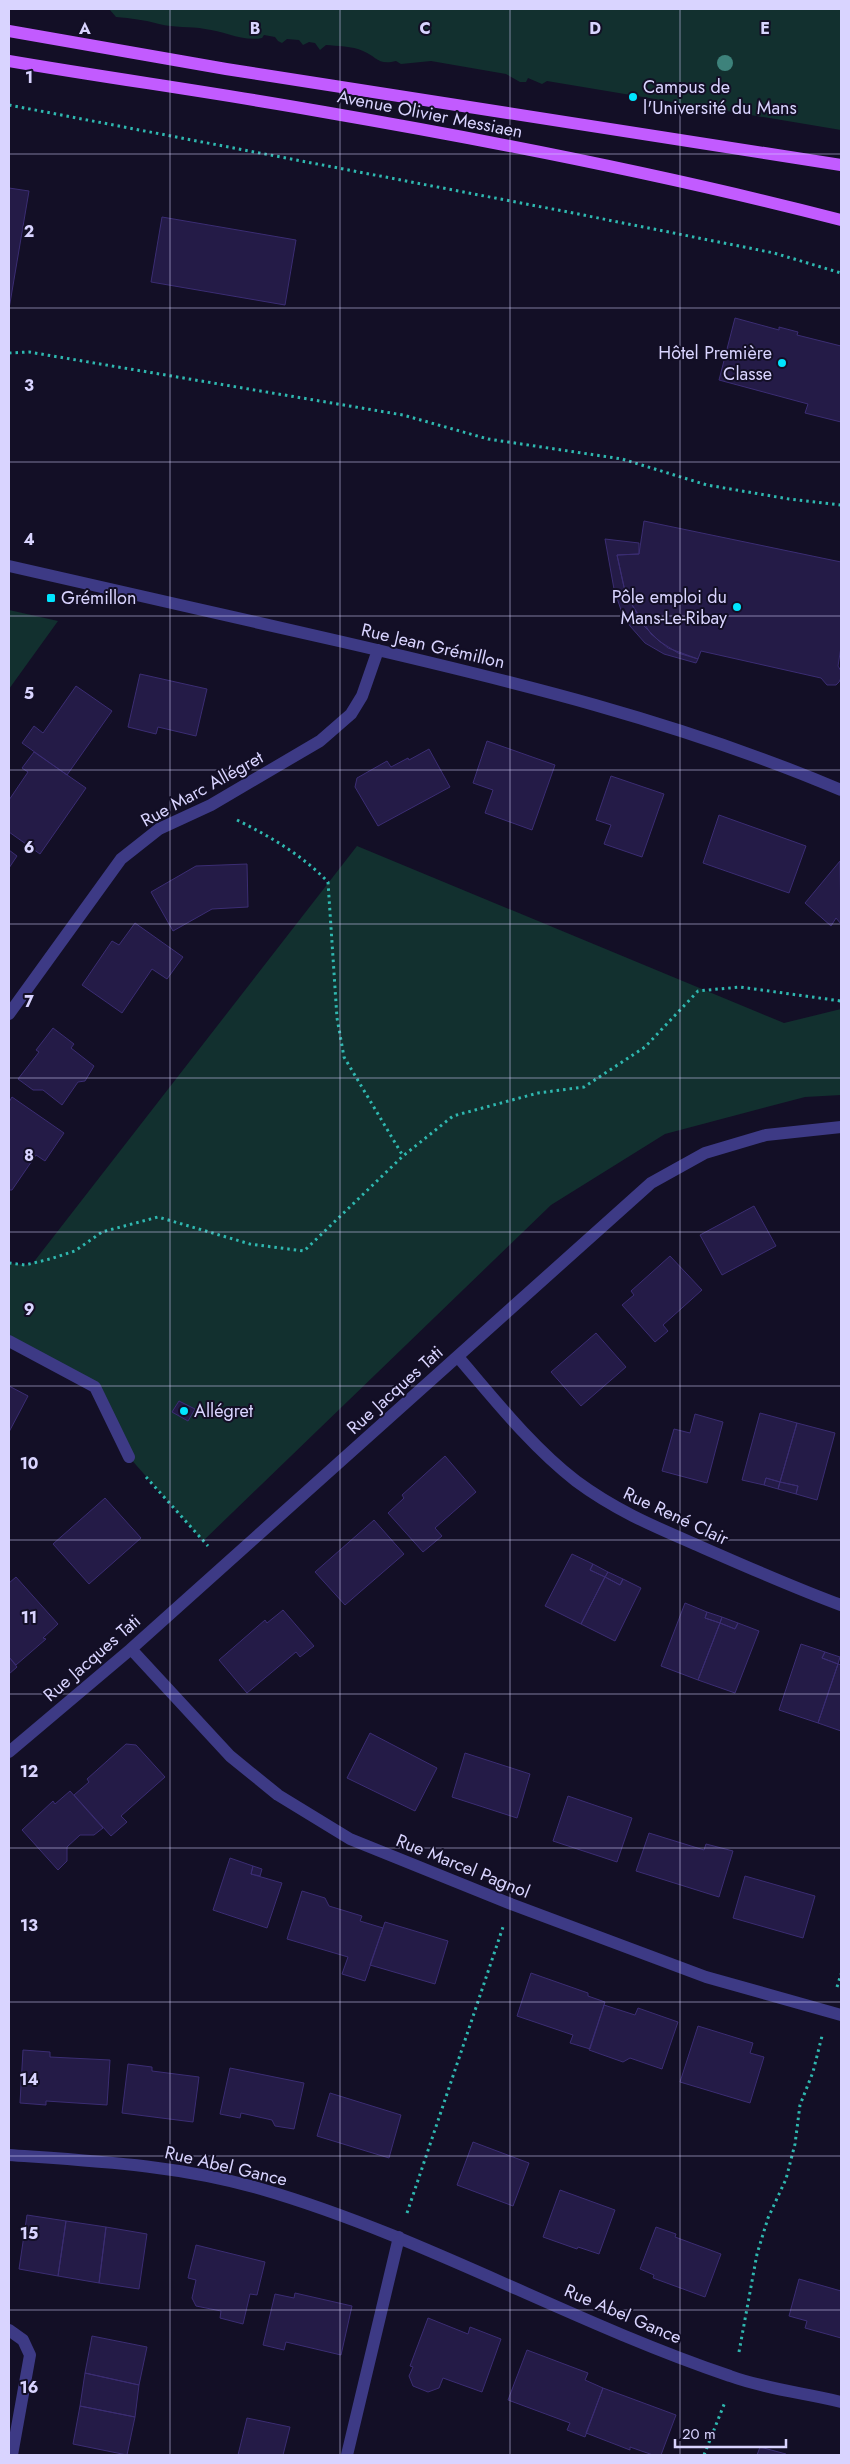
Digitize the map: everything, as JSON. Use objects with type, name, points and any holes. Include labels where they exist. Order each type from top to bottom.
[{"type":"main road","name":"Avenue Olivier Messiaen","points":[[9,31],[236,71],[841,165]]},
{"type":"main road","name":"Avenue Olivier Messiaen","points":[[9,61],[324,112],[582,160],[758,199],[841,220]]},
{"type":"street","name":"Rue Jean Grémillon","points":[[9,566],[465,670],[582,701],[712,742],[841,790]]},
{"type":"street","name":"Rue Marc Allégret","points":[[9,1014],[121,859],[159,829],[211,805],[320,741],[351,714],[362,696],[378,650]]},
{"type":"street","name":"Rue Jacques Tati","points":[[9,1752],[131,1649],[651,1183],[705,1153],[757,1138],[828,1127],[841,1127]]},
{"type":"street","points":[[9,1341],[95,1387],[129,1457]]},
{"type":"street","name":"Rue René Clair","points":[[458,1357],[504,1411],[543,1451],[575,1480],[618,1510],[751,1569],[841,1605]]},
{"type":"street","name":"Rue Marcel Pagnol","points":[[131,1649],[230,1756],[278,1795],[350,1839],[511,1904],[706,1977],[841,2015]]},
{"type":"street","name":"Rue Abel Gance","points":[[9,2155],[117,2162],[189,2172],[261,2189],[399,2237],[639,2341],[732,2377],[841,2402]]},
{"type":"street","points":[[347,2455],[399,2237]]},
{"type":"street","points":[[9,2330],[23,2340],[30,2355],[12,2455]]},
{"type":"path","points":[[9,105],[774,253],[841,272]]},
{"type":"path","points":[[9,353],[29,352],[402,415],[488,439],[622,459],[707,485],[841,505]]},
{"type":"path","points":[[211,805],[293,851],[328,882],[337,1018],[344,1057],[403,1156]]},
{"type":"path","points":[[9,1264],[25,1265],[50,1259],[75,1251],[102,1232],[158,1217],[250,1244],[304,1251],[403,1156],[453,1116],[538,1093],[584,1087],[645,1047],[698,991],[740,987],[841,1001]]},
{"type":"path","points":[[129,1457],[225,1565]]},
{"type":"path","points":[[399,2237],[450,2078],[511,1904]]},
{"type":"path","points":[[704,2455],[726,2400],[743,2339],[757,2254],[768,2218],[786,2179],[795,2144],[800,2104],[813,2072],[828,2012]]},
{"type":"green space","name":"Campus de l'Université du Mans","points":[[100,9],[841,9],[841,130],[547,81],[542,84],[528,78],[526,82],[520,82],[506,74],[431,61],[401,64],[396,61],[385,62],[359,49],[349,47],[326,45],[320,50],[315,43],[309,42],[303,45],[299,40],[287,39],[282,43],[275,37],[264,35],[262,38],[248,39],[212,30],[170,26],[138,19],[116,17],[110,10]]},
{"type":"green space","points":[[9,610],[58,621],[9,689]]},
{"type":"green space","points":[[357,846],[784,1023],[841,1009],[841,1095],[805,1097],[665,1134],[551,1205],[203,1541],[129,1457],[95,1387],[9,1341],[9,1263],[25,1265],[33,1263]]},
{"type":"building","points":[[9,188],[29,191],[9,309]]},
{"type":"building","points":[[162,217],[296,240],[285,305],[151,282]]},
{"type":"building","name":"Hôtel Première Classe","points":[[735,318],[779,330],[779,327],[798,332],[797,335],[841,346],[841,422],[805,413],[808,404],[719,380]]},
{"type":"building","name":"Pôle emploi du Mans-Le-Ribay","points":[[644,521],[841,562],[841,647],[838,666],[841,671],[841,678],[839,682],[836,685],[827,685],[821,678],[701,651],[698,659],[678,653],[659,641],[644,626],[631,603],[624,587],[617,555],[639,554]]},
{"type":"building","points":[[605,539],[639,543],[639,554],[617,555],[624,587],[631,603],[651,634],[668,648],[698,659],[696,663],[664,654],[645,643],[630,626],[622,613],[614,589]]},
{"type":"building","points":[[140,674],[207,689],[196,736],[158,727],[156,734],[128,727]]},
{"type":"building","points":[[76,686],[112,711],[67,775],[22,743],[34,726],[43,733]]},
{"type":"building","points":[[487,741],[555,765],[532,830],[485,813],[493,790],[473,783]]},
{"type":"building","points":[[429,749],[450,787],[378,826],[355,787],[357,778],[387,761],[391,767]]},
{"type":"building","points":[[34,752],[86,788],[40,854],[9,832],[9,800],[28,772],[22,768]]},
{"type":"building","points":[[611,776],[664,794],[642,857],[604,844],[611,825],[596,820]]},
{"type":"building","points":[[719,815],[806,846],[789,893],[703,863]]},
{"type":"building","points":[[9,850],[17,856],[9,868]]},
{"type":"building","points":[[840,861],[841,924],[836,918],[831,926],[805,903]]},
{"type":"building","points":[[247,864],[248,907],[212,909],[173,931],[151,892],[196,866]]},
{"type":"building","points":[[135,923],[183,957],[167,979],[152,969],[122,1013],[82,985],[112,941],[119,945]]},
{"type":"building","points":[[53,1028],[74,1044],[71,1048],[94,1066],[85,1081],[78,1082],[62,1105],[43,1090],[33,1090],[18,1079],[39,1052],[36,1050]]},
{"type":"building","points":[[12,1097],[64,1133],[45,1161],[36,1155],[12,1190],[9,1190],[9,1102]]},
{"type":"building","points":[[754,1206],[776,1246],[722,1275],[700,1235]]},
{"type":"building","points":[[670,1256],[702,1290],[663,1325],[668,1331],[655,1342],[622,1305],[634,1295],[631,1291]]},
{"type":"building","points":[[596,1333],[626,1367],[581,1406],[551,1372]]},
{"type":"building","points":[[9,1386],[28,1396],[9,1432]]},
{"type":"building","name":"Allégret","points":[[179,1401],[195,1409],[188,1421],[172,1412]]},
{"type":"building","points":[[760,1413],[797,1423],[780,1482],[766,1478],[764,1485],[742,1480]]},
{"type":"building","points":[[695,1414],[723,1422],[707,1483],[662,1471],[674,1429],[690,1433]]},
{"type":"building","points":[[797,1423],[835,1433],[817,1500],[796,1494],[798,1486],[780,1482]]},
{"type":"building","points":[[445,1456],[476,1492],[435,1528],[442,1536],[423,1552],[388,1513],[404,1498],[402,1495]]},
{"type":"building","points":[[766,1478],[780,1482],[778,1489],[764,1485]]},
{"type":"building","points":[[780,1482],[798,1486],[796,1494],[778,1489]]},
{"type":"building","points":[[105,1498],[141,1538],[89,1584],[53,1544]]},
{"type":"building","points":[[374,1520],[404,1554],[345,1605],[315,1572]]},
{"type":"building","points":[[572,1554],[593,1564],[590,1570],[605,1577],[581,1624],[545,1606]]},
{"type":"building","points":[[593,1564],[608,1572],[605,1577],[590,1570]]},
{"type":"building","points":[[608,1572],[623,1579],[620,1585],[605,1577]]},
{"type":"building","points":[[16,1577],[58,1624],[43,1638],[46,1639],[16,1665],[9,1657],[9,1583]]},
{"type":"building","points":[[605,1577],[620,1585],[623,1579],[641,1588],[615,1641],[581,1624]]},
{"type":"building","points":[[685,1603],[707,1612],[705,1618],[720,1623],[698,1680],[661,1666]]},
{"type":"building","points":[[283,1610],[314,1646],[300,1657],[296,1652],[247,1693],[219,1660],[265,1620],[267,1623]]},
{"type":"building","points":[[707,1612],[722,1617],[720,1623],[705,1618]]},
{"type":"building","points":[[722,1617],[738,1623],[735,1629],[720,1623]]},
{"type":"building","points":[[720,1623],[735,1629],[738,1623],[759,1631],[735,1693],[698,1680]]},
{"type":"building","points":[[801,1644],[825,1652],[822,1658],[838,1664],[818,1723],[779,1710]]},
{"type":"building","points":[[825,1652],[840,1657],[838,1664],[822,1658]]},
{"type":"building","points":[[9,1657],[17,1667],[9,1674]]},
{"type":"building","points":[[838,1664],[841,1665],[841,1731],[818,1723]]},
{"type":"building","points":[[370,1733],[437,1768],[415,1811],[347,1778]]},
{"type":"building","points":[[126,1744],[136,1745],[165,1777],[121,1816],[127,1822],[111,1836],[74,1795],[89,1782],[87,1779]]},
{"type":"building","points":[[465,1753],[530,1774],[517,1818],[452,1797]]},
{"type":"building","points":[[70,1791],[103,1828],[94,1835],[80,1835],[67,1847],[67,1861],[58,1870],[22,1830],[53,1801],[55,1804]]},
{"type":"building","points":[[568,1796],[632,1818],[617,1862],[553,1841]]},
{"type":"building","points":[[649,1833],[704,1850],[706,1844],[733,1851],[719,1897],[636,1871]]},
{"type":"building","points":[[230,1858],[253,1866],[251,1874],[282,1883],[267,1928],[213,1910]]},
{"type":"building","points":[[253,1866],[262,1869],[260,1876],[251,1874]]},
{"type":"building","points":[[745,1876],[815,1896],[803,1938],[733,1918]]},
{"type":"building","points":[[302,1891],[325,1898],[329,1906],[362,1916],[360,1921],[383,1928],[365,1981],[342,1974],[348,1957],[287,1939]]},
{"type":"building","points":[[385,1922],[448,1941],[435,1984],[370,1965]]},
{"type":"building","points":[[531,1973],[588,1993],[588,1996],[605,2002],[590,2049],[570,2043],[573,2035],[517,2016]]},
{"type":"building","points":[[604,2005],[635,2015],[638,2008],[678,2022],[662,2069],[630,2058],[623,2062],[589,2050]]},
{"type":"building","points":[[698,2026],[753,2043],[750,2053],[764,2057],[750,2103],[680,2082]]},
{"type":"building","points":[[23,2050],[50,2052],[50,2057],[110,2060],[107,2105],[46,2101],[46,2105],[20,2103]]},
{"type":"building","points":[[128,2064],[152,2067],[152,2071],[199,2077],[193,2122],[122,2113]]},
{"type":"building","points":[[230,2068],[304,2083],[294,2129],[275,2126],[272,2120],[241,2113],[240,2118],[220,2114]]},
{"type":"building","points":[[330,2093],[401,2115],[389,2158],[317,2136]]},
{"type":"building","points":[[473,2142],[529,2163],[513,2206],[457,2185]]},
{"type":"building","points":[[560,2190],[615,2210],[599,2254],[578,2247],[577,2249],[543,2237]]},
{"type":"building","points":[[27,2215],[66,2221],[58,2276],[19,2269]]},
{"type":"building","points":[[66,2221],[106,2227],[99,2283],[58,2276]]},
{"type":"building","points":[[106,2227],[147,2234],[139,2289],[99,2283]]},
{"type":"building","points":[[656,2227],[676,2234],[675,2237],[721,2254],[705,2297],[653,2278],[654,2275],[640,2269]]},
{"type":"building","points":[[196,2245],[265,2262],[257,2295],[250,2294],[243,2324],[220,2318],[221,2311],[196,2306],[192,2298],[196,2280],[188,2278]]},
{"type":"building","points":[[799,2279],[841,2291],[841,2338],[805,2328],[807,2321],[789,2316]]},
{"type":"building","points":[[295,2293],[352,2306],[341,2355],[286,2342],[284,2350],[263,2345],[275,2294],[294,2298]]},
{"type":"building","points":[[428,2318],[468,2334],[470,2327],[501,2339],[482,2392],[443,2378],[439,2388],[428,2392],[413,2386],[409,2376],[413,2367],[410,2366]]},
{"type":"building","points":[[92,2336],[147,2347],[139,2385],[85,2373]]},
{"type":"building","points":[[527,2350],[588,2373],[585,2380],[603,2388],[585,2437],[567,2430],[570,2423],[508,2400]]},
{"type":"building","points":[[85,2373],[139,2385],[135,2417],[80,2406]]},
{"type":"building","points":[[603,2388],[676,2415],[661,2455],[653,2455],[630,2447],[630,2450],[586,2433]]},
{"type":"building","points":[[80,2406],[135,2417],[127,2455],[73,2444]]},
{"type":"building","points":[[247,2418],[290,2427],[283,2455],[238,2455]]},
{"type":"building","points":[[760,2447],[786,2454],[786,2455],[757,2455]]},
{"type":"place","name":"Campus de l'Université du Mans","points":[[633,97]]},
{"type":"place","name":"Hôtel Première Classe","points":[[782,363]]},
{"type":"place","name":"Grémillon","points":[[51,598]]},
{"type":"place","name":"Pôle emploi du Mans-Le-Ribay","points":[[737,607]]},
{"type":"place","name":"Allégret","points":[[184,1411]]}]
